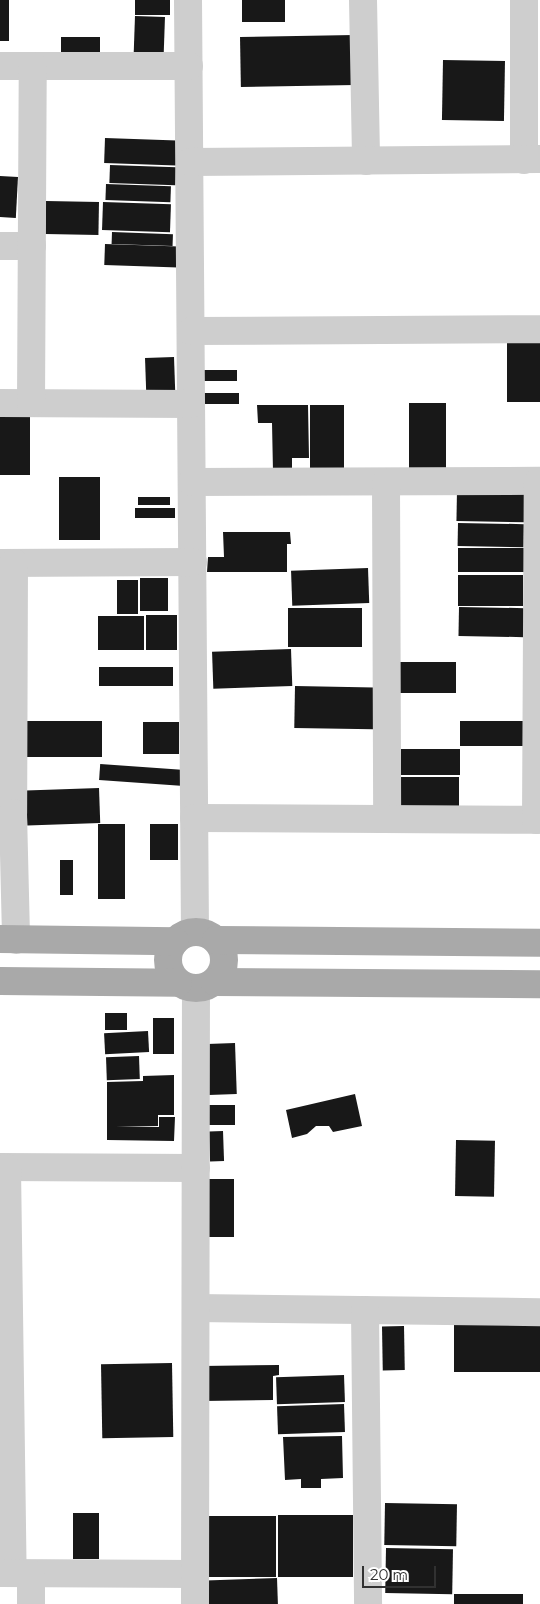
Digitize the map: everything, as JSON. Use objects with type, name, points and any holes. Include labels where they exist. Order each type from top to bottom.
[{"type":"main road","points":[[8,940],[195,938],[540,942]]},
{"type":"main road","points":[[195,938],[222,949],[224,958],[223,971],[196,984],[170,972],[167,963],[169,950],[195,938]]},
{"type":"main road","points":[[0,981],[196,984],[540,984]]},
{"type":"street","points":[[188,0],[195,938]]},
{"type":"street","points":[[363,0],[366,161]]},
{"type":"street","points":[[190,162],[532,160],[532,65],[524,0]]},
{"type":"street","points":[[0,66],[189,66]]},
{"type":"street","points":[[31,403],[33,66]]},
{"type":"street","points":[[0,246],[32,246]]},
{"type":"street","points":[[191,330],[540,329]]},
{"type":"street","points":[[0,403],[191,404]]},
{"type":"street","points":[[192,482],[539,482],[538,820],[194,818]]},
{"type":"street","points":[[386,482],[386,819]]},
{"type":"street","points":[[8,940],[6,813],[7,563],[193,562]]},
{"type":"street","points":[[196,984],[196,1604]]},
{"type":"street","points":[[31,1604],[15,1573],[3,1168],[196,1168]]},
{"type":"street","points":[[196,1308],[540,1312]]},
{"type":"street","points":[[364,1310],[368,1604]]},
{"type":"street","points":[[15,1573],[195,1574]]},
{"type":"building","points":[[0,0],[9,0],[9,41],[0,41]]},
{"type":"building","points":[[135,0],[170,0],[170,15],[135,15]]},
{"type":"building","points":[[242,0],[285,0],[285,22],[242,22]]},
{"type":"building","points":[[135,16],[165,17],[164,55],[134,54]]},
{"type":"building","points":[[354,35],[355,85],[241,87],[240,37]]},
{"type":"building","points":[[61,37],[100,37],[100,56],[61,56]]},
{"type":"building","points":[[443,60],[505,61],[504,121],[442,120]]},
{"type":"building","points":[[105,138],[177,141],[176,165],[104,163]]},
{"type":"building","points":[[110,165],[176,167],[175,185],[109,183]]},
{"type":"building","points":[[0,176],[18,177],[16,218],[0,217]]},
{"type":"building","points":[[106,184],[171,186],[170,202],[105,200]]},
{"type":"building","points":[[46,201],[99,202],[98,235],[45,234]]},
{"type":"building","points":[[103,202],[171,204],[170,232],[102,230]]},
{"type":"building","points":[[112,232],[173,234],[173,246],[112,244]]},
{"type":"building","points":[[105,244],[179,247],[178,268],[104,265]]},
{"type":"building","points":[[507,338],[540,338],[540,402],[507,402]]},
{"type":"building","points":[[174,357],[175,393],[146,394],[145,358]]},
{"type":"building","points":[[203,370],[237,370],[237,381],[203,381]]},
{"type":"building","points":[[203,393],[239,393],[239,404],[203,404]]},
{"type":"building","points":[[409,403],[446,403],[446,469],[409,469]]},
{"type":"building","points":[[257,405],[308,405],[309,458],[292,458],[292,471],[273,472],[272,423],[258,423]]},
{"type":"building","points":[[310,405],[344,405],[344,469],[310,469]]},
{"type":"building","points":[[0,409],[30,409],[30,475],[0,475]]},
{"type":"building","points":[[59,477],[100,477],[100,540],[59,540]]},
{"type":"building","points":[[457,490],[525,491],[524,522],[456,521]]},
{"type":"building","points":[[138,497],[170,497],[170,505],[138,505]]},
{"type":"building","points":[[135,508],[175,508],[175,518],[135,518]]},
{"type":"building","points":[[458,523],[524,524],[524,547],[458,546]]},
{"type":"building","points":[[223,532],[290,532],[291,544],[287,544],[287,572],[207,572],[208,557],[224,557]]},
{"type":"building","points":[[458,548],[524,548],[524,572],[458,572]]},
{"type":"building","points":[[368,568],[369,603],[292,606],[291,571]]},
{"type":"building","points":[[458,575],[523,575],[523,606],[458,606]]},
{"type":"building","points":[[140,578],[168,578],[168,611],[140,611]]},
{"type":"building","points":[[117,580],[138,580],[138,614],[117,614]]},
{"type":"building","points":[[459,607],[525,608],[524,637],[458,636]]},
{"type":"building","points":[[288,608],[362,608],[362,647],[288,647]]},
{"type":"building","points":[[146,615],[177,615],[177,650],[146,650]]},
{"type":"building","points":[[98,616],[144,616],[144,650],[98,650]]},
{"type":"building","points":[[291,649],[292,686],[213,689],[212,652]]},
{"type":"building","points":[[393,662],[456,662],[456,693],[393,693]]},
{"type":"building","points":[[99,667],[173,667],[173,686],[99,686]]},
{"type":"building","points":[[295,686],[374,687],[373,729],[294,728]]},
{"type":"building","points":[[25,721],[102,721],[102,757],[25,757]]},
{"type":"building","points":[[460,721],[528,721],[528,746],[460,746]]},
{"type":"building","points":[[143,722],[179,722],[179,754],[143,754]]},
{"type":"building","points":[[401,749],[460,749],[460,775],[401,775]]},
{"type":"building","points":[[100,764],[185,770],[184,786],[99,780]]},
{"type":"building","points":[[390,777],[459,777],[459,812],[390,812]]},
{"type":"building","points":[[99,788],[100,823],[27,826],[26,791]]},
{"type":"building","points":[[98,824],[125,824],[125,899],[98,899]]},
{"type":"building","points":[[150,824],[178,824],[178,860],[150,860]]},
{"type":"building","points":[[60,860],[73,860],[73,895],[60,895]]},
{"type":"building","points":[[105,1013],[127,1013],[127,1030],[105,1030]]},
{"type":"building","points":[[153,1018],[174,1018],[174,1054],[153,1054]]},
{"type":"building","points":[[148,1031],[149,1052],[105,1054],[104,1033]]},
{"type":"building","points":[[235,1043],[237,1094],[202,1095],[200,1044]]},
{"type":"building","points":[[139,1056],[140,1079],[107,1080],[106,1057]]},
{"type":"building","points":[[174,1075],[174,1115],[158,1115],[158,1126],[116,1127],[159,1127],[159,1117],[175,1117],[174,1141],[107,1140],[107,1082],[143,1081],[143,1076]]},
{"type":"building","points":[[355,1094],[362,1126],[333,1132],[329,1126],[316,1126],[307,1134],[292,1138],[286,1110]]},
{"type":"building","points":[[209,1105],[235,1105],[235,1125],[209,1125]]},
{"type":"building","points":[[209,1131],[223,1131],[224,1161],[210,1161]]},
{"type":"building","points":[[456,1140],[495,1141],[494,1197],[455,1196]]},
{"type":"building","points":[[209,1179],[234,1179],[234,1237],[209,1237]]},
{"type":"building","points":[[454,1324],[540,1324],[540,1372],[454,1372]]},
{"type":"building","points":[[382,1326],[404,1326],[405,1370],[383,1370]]},
{"type":"building","points":[[172,1363],[173,1437],[102,1438],[101,1364]]},
{"type":"building","points":[[279,1365],[279,1375],[273,1376],[273,1400],[202,1401],[202,1366]]},
{"type":"building","points":[[344,1375],[345,1402],[277,1404],[276,1377]]},
{"type":"building","points":[[344,1404],[345,1432],[278,1434],[277,1406]]},
{"type":"building","points":[[342,1436],[343,1478],[321,1479],[321,1488],[301,1488],[301,1479],[285,1480],[283,1437]]},
{"type":"building","points":[[385,1503],[457,1504],[456,1546],[384,1545]]},
{"type":"building","points":[[73,1513],[99,1513],[99,1559],[73,1559]]},
{"type":"building","points":[[278,1515],[353,1515],[353,1577],[278,1577]]},
{"type":"building","points":[[208,1516],[276,1516],[276,1577],[208,1577]]},
{"type":"building","points":[[386,1548],[453,1549],[452,1594],[385,1593]]},
{"type":"building","points":[[277,1578],[278,1604],[207,1604],[206,1580]]},
{"type":"building","points":[[454,1594],[523,1594],[523,1604],[454,1604]]}]
